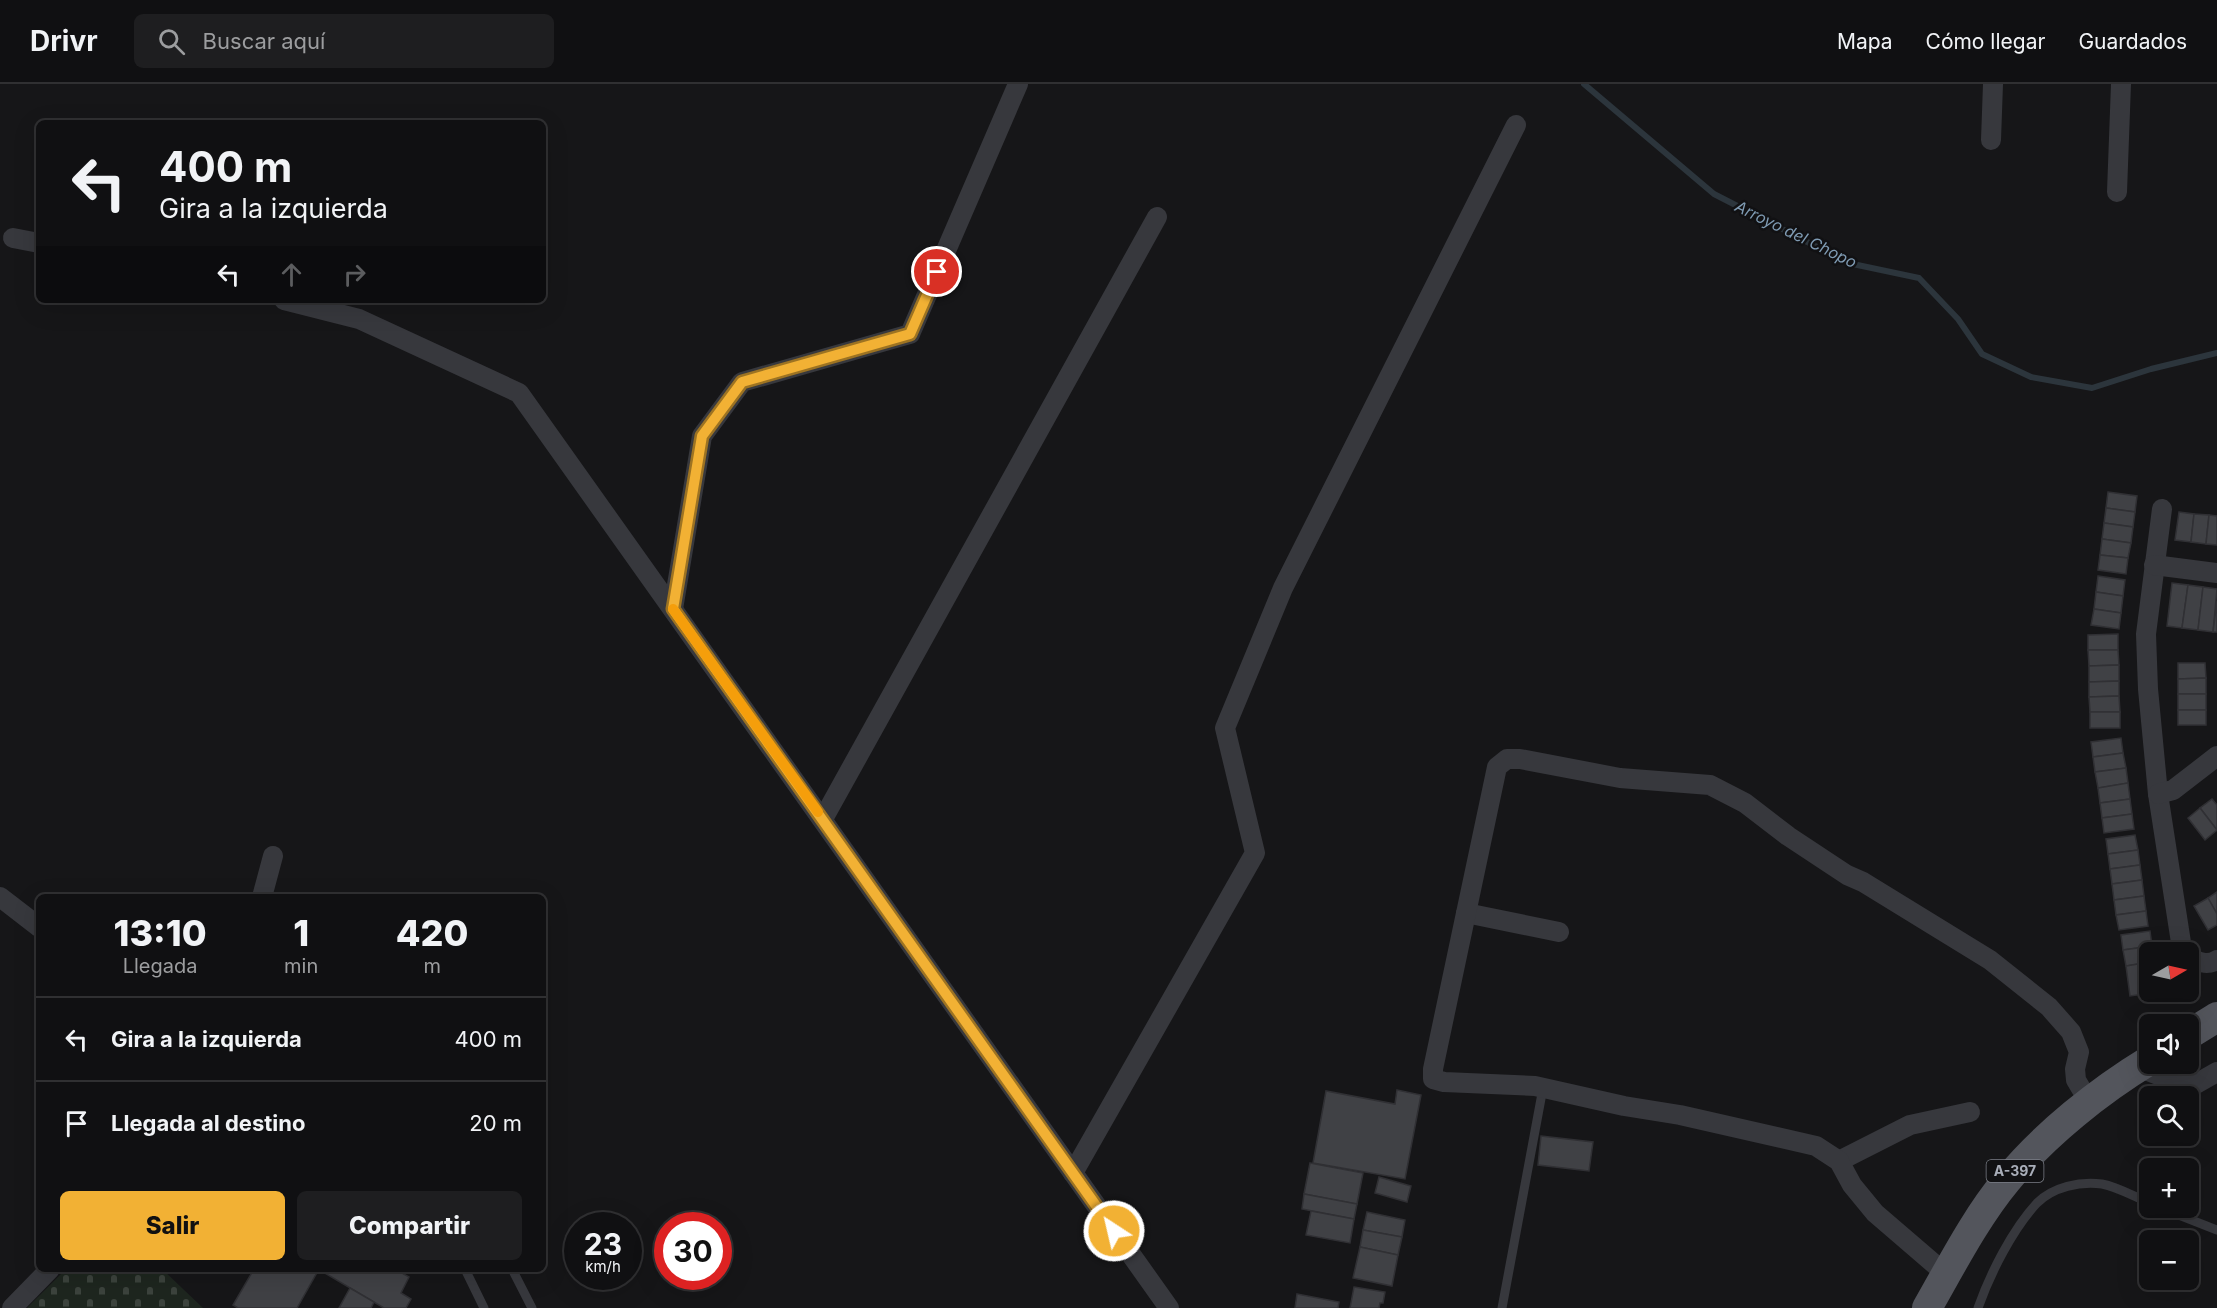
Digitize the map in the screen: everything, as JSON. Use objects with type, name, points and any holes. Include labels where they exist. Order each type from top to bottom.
[{"type":"main road","points":[[2199,1028],[2217,1017]]},
{"type":"main road","name":"A-397","points":[[1928,1308],[1946,1274],[2006,1181],[2030,1155],[2090,1102],[2139,1067]]},
{"type":"street","points":[[673,609],[702,436],[742,382],[910,334],[1018,84]]},
{"type":"street","points":[[1991,140],[1993,84]]},
{"type":"street","points":[[2117,192],[2121,84]]},
{"type":"street","points":[[1073,1173],[1255,853],[1225,728],[1283,588],[1516,125]]},
{"type":"street","points":[[823,819],[1156,218]]},
{"type":"street","points":[[13,238],[36,242]]},
{"type":"street","points":[[296,303],[359,318],[519,393],[1169,1308]]},
{"type":"street","points":[[2162,509],[2145,634],[2158,794],[2181,942]]},
{"type":"street","points":[[2154,566],[2217,573]]},
{"type":"street","points":[[2158,794],[2173,790],[2217,756]]},
{"type":"street","points":[[1946,1274],[1875,1213],[1852,1185],[1839,1161],[1816,1146],[1752,1130],[1543,1088],[1444,1082],[1433,1079],[1433,1069],[1497,767],[1507,759],[1520,759],[1620,778],[1710,785],[1745,803],[1788,836],[1847,875],[1863,882],[1990,960],[2049,1007],[2071,1032],[2079,1052],[2075,1069],[2076,1080],[2090,1102]]},
{"type":"street","points":[[263,894],[273,856]]},
{"type":"street","points":[[0,897],[36,925]]},
{"type":"street","points":[[1466,913],[1559,932]]},
{"type":"street","points":[[2199,962],[2211,964],[2217,960]]},
{"type":"street","points":[[2164,1074],[2183,1085],[2194,1085],[2217,1072]]},
{"type":"street","points":[[1839,1161],[1910,1125],[1970,1112]]},
{"type":"street","points":[[12,1308],[47,1272]]},
{"type":"lane","points":[[1502,1308],[1543,1088]]},
{"type":"lane","points":[[1978,1308],[1985,1288],[2012,1238],[2038,1202],[2057,1189],[2080,1184],[2103,1184],[2139,1199]]},
{"type":"lane","points":[[2186,1218],[2217,1230]]},
{"type":"lane","points":[[466,1272],[484,1308]]},
{"type":"lane","points":[[514,1272],[532,1308]]},
{"type":"green space","points":[[63,1272],[165,1272],[203,1308],[27,1308]]},
{"type":"building","points":[[2108,492],[2137,496],[2135,512],[2106,508]]},
{"type":"building","points":[[2106,508],[2135,512],[2133,527],[2104,523]]},
{"type":"building","points":[[2179,512],[2194,514],[2191,542],[2175,540]]},
{"type":"building","points":[[2194,514],[2209,515],[2206,544],[2191,542]]},
{"type":"building","points":[[2209,515],[2217,516],[2217,545],[2206,544]]},
{"type":"building","points":[[2104,523],[2133,527],[2131,543],[2102,539]]},
{"type":"building","points":[[2102,539],[2131,543],[2128,558],[2100,555]]},
{"type":"building","points":[[2100,555],[2128,558],[2126,574],[2098,570]]},
{"type":"building","points":[[2098,576],[2125,580],[2123,596],[2096,592]]},
{"type":"building","points":[[2172,583],[2188,585],[2182,628],[2167,626]]},
{"type":"building","points":[[2188,585],[2203,587],[2198,630],[2182,628]]},
{"type":"building","points":[[2203,587],[2217,589],[2213,632],[2198,630]]},
{"type":"building","points":[[2096,592],[2123,596],[2121,613],[2094,609]]},
{"type":"building","points":[[2217,601],[2217,632],[2213,632]]},
{"type":"building","points":[[2094,609],[2121,613],[2119,629],[2091,625]]},
{"type":"building","points":[[2118,634],[2118,650],[2088,650],[2088,635]]},
{"type":"building","points":[[2088,650],[2118,650],[2119,665],[2089,666]]},
{"type":"building","points":[[2178,663],[2205,663],[2206,678],[2178,679]]},
{"type":"building","points":[[2119,665],[2119,681],[2089,682],[2089,666]]},
{"type":"building","points":[[2206,678],[2206,694],[2178,694],[2178,679]]},
{"type":"building","points":[[2119,681],[2119,696],[2089,697],[2089,682]]},
{"type":"building","points":[[2178,694],[2206,694],[2206,710],[2178,710]]},
{"type":"building","points":[[2119,696],[2120,712],[2090,712],[2089,697]]},
{"type":"building","points":[[2178,710],[2206,710],[2206,725],[2178,725]]},
{"type":"building","points":[[2090,712],[2120,712],[2120,728],[2090,728]]},
{"type":"building","points":[[2121,738],[2123,753],[2093,757],[2091,742]]},
{"type":"building","points":[[2123,753],[2126,768],[2095,772],[2093,757]]},
{"type":"building","points":[[2126,768],[2128,783],[2098,788],[2095,772]]},
{"type":"building","points":[[2128,783],[2130,799],[2100,803],[2098,788]]},
{"type":"building","points":[[2130,799],[2132,814],[2102,818],[2100,803]]},
{"type":"building","points":[[2212,799],[2217,805],[2217,830],[2200,808]]},
{"type":"building","points":[[2200,808],[2217,830],[2205,840],[2188,818]]},
{"type":"building","points":[[2132,814],[2134,829],[2104,833],[2102,818]]},
{"type":"building","points":[[2135,835],[2138,850],[2108,854],[2106,839]]},
{"type":"building","points":[[2138,850],[2140,865],[2110,869],[2108,854]]},
{"type":"building","points":[[2140,865],[2142,880],[2112,884],[2110,869]]},
{"type":"building","points":[[2142,880],[2144,896],[2114,900],[2112,884]]},
{"type":"building","points":[[2217,892],[2217,914],[2208,898]]},
{"type":"building","points":[[2144,896],[2146,911],[2116,915],[2114,900]]},
{"type":"building","points":[[2208,898],[2217,914],[2217,925],[2208,930],[2194,906]]},
{"type":"building","points":[[2146,911],[2148,926],[2119,930],[2116,915]]},
{"type":"building","points":[[2150,931],[2151,942],[2139,942],[2139,948],[2123,950],[2121,935]]},
{"type":"building","points":[[2139,948],[2139,964],[2126,966],[2123,950]]},
{"type":"building","points":[[2139,964],[2139,995],[2130,996],[2126,966]]},
{"type":"building","points":[[1397,1090],[1421,1095],[1405,1179],[1313,1163],[1326,1091],[1395,1104]]},
{"type":"building","points":[[1541,1136],[1593,1142],[1589,1171],[1538,1165]]},
{"type":"building","points":[[1310,1163],[1363,1173],[1357,1204],[1304,1194]]},
{"type":"building","points":[[1379,1177],[1411,1186],[1407,1202],[1375,1193]]},
{"type":"building","points":[[1304,1194],[1357,1204],[1354,1219],[1302,1209]]},
{"type":"building","points":[[1311,1211],[1354,1219],[1350,1243],[1306,1235]]},
{"type":"building","points":[[1367,1212],[1405,1220],[1402,1237],[1363,1230]]},
{"type":"building","points":[[1363,1230],[1402,1237],[1398,1255],[1360,1247]]},
{"type":"building","points":[[1360,1247],[1398,1255],[1392,1286],[1353,1278]]},
{"type":"building","points":[[252,1272],[317,1272],[297,1308],[238,1308],[233,1305]]},
{"type":"building","points":[[323,1272],[400,1272],[409,1277],[401,1293],[411,1299],[406,1308],[384,1308]]},
{"type":"building","points":[[1354,1287],[1385,1292],[1383,1303],[1380,1303],[1379,1308],[1350,1308]]},
{"type":"building","points":[[350,1288],[374,1302],[371,1308],[339,1308]]},
{"type":"building","points":[[1297,1294],[1339,1302],[1338,1308],[1295,1308]]},
{"type":"waterway","name":"Arroyo del Chopo","points":[[1584,84],[1714,194],[1848,263],[1919,278],[1958,319],[1982,354],[2031,377],[2092,388],[2151,369],[2217,353]]},
{"type":"slow traffic","points":[[673,609],[818,812]]},
{"type":"route","points":[[937,272],[910,334],[742,382],[702,436],[673,609],[1114,1231]]}]
